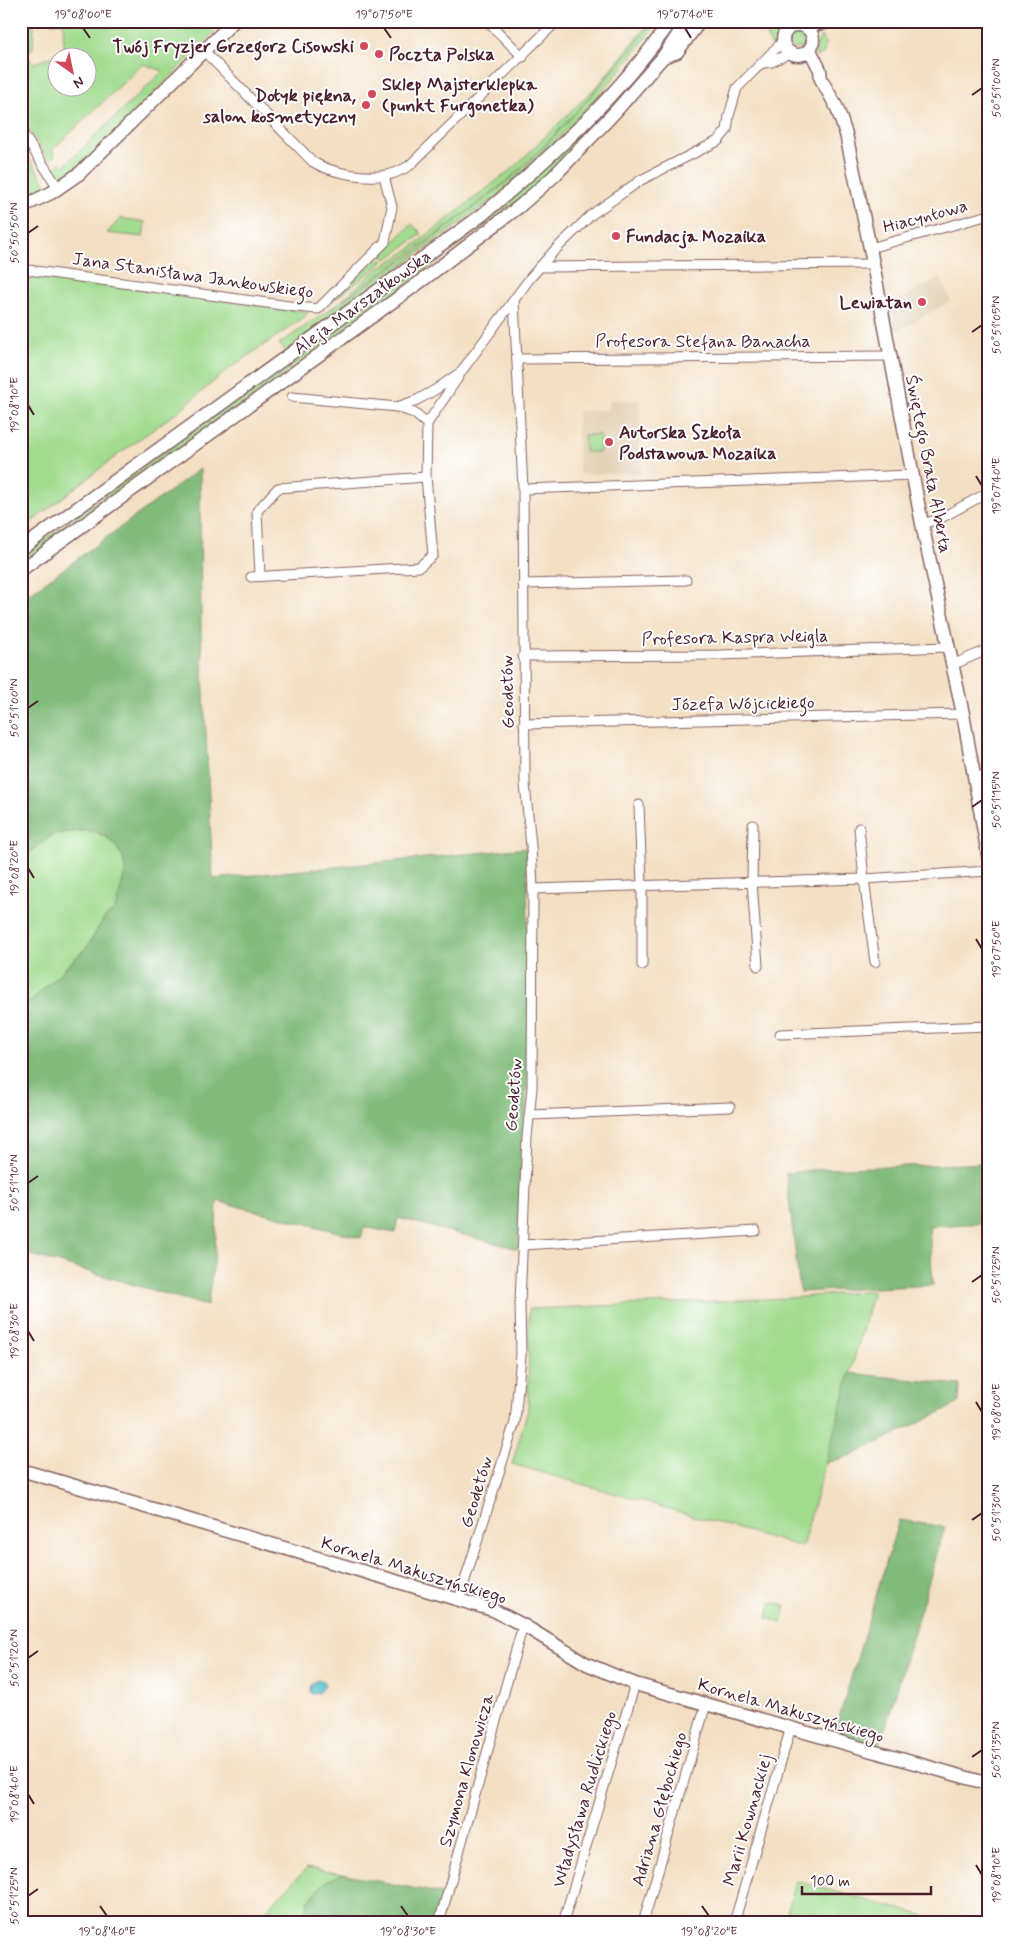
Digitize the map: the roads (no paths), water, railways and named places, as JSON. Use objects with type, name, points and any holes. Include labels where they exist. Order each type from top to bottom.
[{"type":"street","points":[[21,207],[59,189],[80,173],[234,21]]},
{"type":"street","points":[[487,21],[523,57]]},
{"type":"street","points":[[204,51],[313,162],[322,168],[339,173],[384,176],[409,166],[523,57],[557,21]]},
{"type":"street","name":"Aleja Marszałkowska","points":[[21,550],[482,215],[529,176],[587,121],[628,75],[671,21]]},
{"type":"street","name":"Aleja Marszałkowska","points":[[21,570],[492,228],[554,176],[615,112],[663,57],[687,21]]},
{"type":"street","points":[[663,57],[677,52],[700,21]]},
{"type":"street","name":"Świętego Brata Alberta","points":[[777,21],[788,46],[822,78]]},
{"type":"street","points":[[788,46],[789,28],[797,24],[832,22]]},
{"type":"street","points":[[788,46],[802,55],[832,22]]},
{"type":"street","points":[[797,24],[809,30],[811,45]]},
{"type":"street","name":"Świętego Brata Alberta","points":[[811,45],[822,78],[837,108],[846,134],[870,248],[922,524],[963,714],[989,860]]},
{"type":"street","points":[[426,477],[278,488],[257,511],[256,577],[419,567],[433,555],[426,477],[427,424],[462,372],[539,267],[576,229],[606,203],[641,180],[718,141],[727,130],[737,88],[764,63],[768,56],[788,46]]},
{"type":"street","points":[[21,131],[59,189]]},
{"type":"street","name":"Jana Stanisława Jankowskiego","points":[[21,269],[318,309],[385,242],[392,207],[384,176]]},
{"type":"street","points":[[986,216],[989,225]]},
{"type":"street","name":"Hiacyntowa","points":[[870,248],[986,216]]},
{"type":"street","points":[[539,267],[872,264]]},
{"type":"street","name":"Geodetów","points":[[459,1599],[515,1422],[521,1355],[520,1302],[527,1137],[533,1053],[531,1010],[533,889],[525,784],[523,489],[514,300]]},
{"type":"street","name":"Profesora Stefana Banacha","points":[[517,359],[890,356]]},
{"type":"street","points":[[396,407],[417,400],[462,372]]},
{"type":"street","points":[[292,397],[396,407],[414,413],[427,424]]},
{"type":"street","points":[[523,489],[913,476]]},
{"type":"street","points":[[922,524],[939,519],[989,492]]},
{"type":"street","points":[[523,584],[686,580]]},
{"type":"street","name":"Profesora Kaspra Weigla","points":[[523,656],[720,655],[948,647]]},
{"type":"street","points":[[952,665],[989,649]]},
{"type":"street","name":"Józefa Wójcickiego","points":[[524,724],[963,714]]},
{"type":"street","points":[[974,779],[989,773]]},
{"type":"street","points":[[639,805],[642,884],[642,965]]},
{"type":"street","points":[[753,825],[752,882],[758,966]]},
{"type":"street","points":[[859,828],[875,962]]},
{"type":"street","points":[[533,889],[642,884],[864,879],[989,871]]},
{"type":"street","points":[[780,1034],[989,1026]]},
{"type":"street","points":[[530,1115],[730,1106]]},
{"type":"street","points":[[523,1245],[756,1231]]},
{"type":"street","name":"Kornela Makuszyńskiego","points":[[21,1470],[498,1612],[587,1664],[636,1684],[989,1784]]},
{"type":"street","name":"Szymona Klonowicza","points":[[439,1923],[523,1625]]},
{"type":"street","name":"Władysława Rudlickiego","points":[[563,1923],[636,1684]]},
{"type":"street","name":"Adriana Głębockiego","points":[[643,1923],[706,1704]]},
{"type":"street","name":"Marii Kownackiej","points":[[734,1923],[791,1727]]},
{"type":"water","points":[[318,1679],[323,1681],[325,1685],[319,1693],[312,1694],[310,1691],[311,1685]]},
{"type":"place","name":"Twój Fryzjer Grzegorz Cisowski","points":[[364,46]]},
{"type":"place","name":"Poczta Polska","points":[[379,54]]},
{"type":"place","name":"Sklep Majsterklepka (punkt Furgonetka)","points":[[372,94]]},
{"type":"place","name":"Dotyk piękna, salon kosmetyczny","points":[[366,105]]},
{"type":"place","name":"Fundacja Mozaika","points":[[616,236]]},
{"type":"place","name":"Lewiatan","points":[[922,302]]},
{"type":"place","name":"Autorska Szkoła Podstawowa Mozaika","points":[[609,442]]}]
